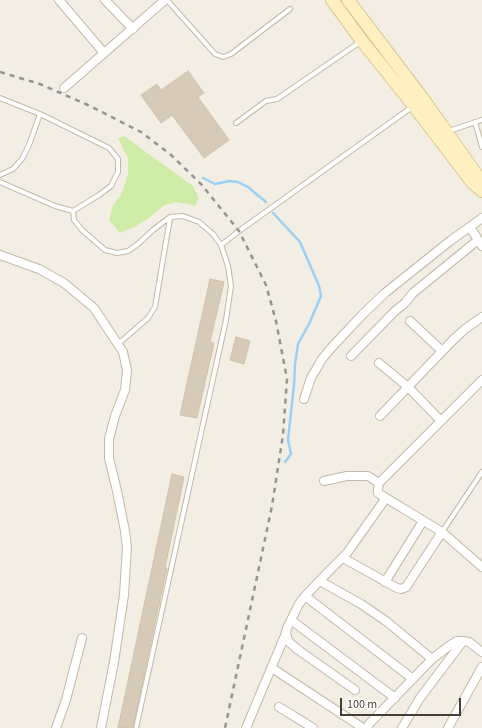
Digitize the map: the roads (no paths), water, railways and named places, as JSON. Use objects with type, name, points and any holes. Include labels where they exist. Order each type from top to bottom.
[{"type":"main road","points":[[332,0],[362,41],[446,132],[482,183]]},
{"type":"main road","points":[[354,6],[472,182],[482,191]]},
{"type":"street","points":[[59,0],[104,53]]},
{"type":"street","points":[[105,0],[133,29]]},
{"type":"street","points":[[64,88],[166,0]]},
{"type":"street","points":[[304,399],[310,378],[317,367],[332,347],[353,325],[385,293],[450,241],[482,218]]},
{"type":"street","points":[[351,356],[395,311],[405,303],[413,293],[480,243],[470,228]]},
{"type":"street","points":[[0,255],[39,269],[64,283],[94,308],[123,352],[127,370],[125,390],[115,416],[109,439],[109,458],[125,531],[127,547],[124,595],[114,662],[101,728]]},
{"type":"street","points":[[380,416],[442,351],[465,329],[482,317]]},
{"type":"street","points":[[410,321],[442,351]]},
{"type":"street","points":[[379,364],[408,387],[441,421]]},
{"type":"street","points":[[482,380],[379,483],[378,486],[378,493],[442,532],[482,567]]},
{"type":"street","points":[[324,481],[347,476],[368,476],[379,483]]},
{"type":"street","points":[[246,728],[299,604],[320,580],[343,558],[386,498]]},
{"type":"street","points":[[385,582],[423,521]]},
{"type":"street","points":[[343,558],[385,582],[401,589],[406,587],[442,532]]},
{"type":"street","points":[[320,580],[361,604],[386,621],[432,660]]},
{"type":"street","points":[[305,596],[413,679]]},
{"type":"street","points":[[291,620],[395,698]]},
{"type":"street","points":[[286,634],[288,641],[297,649],[355,690]]},
{"type":"street","points":[[56,728],[66,700],[82,638]]},
{"type":"street","points":[[367,728],[413,679],[448,646],[457,641],[469,642],[482,652]]},
{"type":"street","points":[[402,728],[420,698],[463,641]]},
{"type":"street","points":[[448,728],[482,667]]},
{"type":"street","points":[[272,668],[363,728]]},
{"type":"street","points":[[279,707],[313,728]]},
{"type":"lane","points":[[166,0],[215,54],[223,57],[231,54],[290,9]]},
{"type":"lane","points":[[236,123],[266,101],[277,99],[362,41]]},
{"type":"lane","points":[[0,98],[40,114],[109,148],[118,159],[118,172],[111,186],[72,211],[56,206],[0,182]]},
{"type":"lane","points":[[221,245],[418,102]]},
{"type":"lane","points":[[0,175],[13,168],[22,159],[29,145],[40,114]]},
{"type":"lane","points":[[446,132],[482,120]]},
{"type":"lane","points":[[475,122],[482,147]]},
{"type":"lane","points":[[72,211],[74,220],[82,230],[105,250],[117,253],[128,250],[138,244],[170,217],[183,216],[199,222],[213,234],[221,245],[228,266],[231,286],[226,320],[136,728]]},
{"type":"lane","points":[[118,344],[148,318],[155,307],[170,217]]},
{"type":"lane","points":[[442,532],[482,472]]},
{"type":"waterway","points":[[203,178],[215,184],[230,181],[238,182],[248,187],[266,202]]},
{"type":"waterway","points":[[273,213],[300,242],[319,286],[321,296],[309,324],[298,344],[288,440],[291,454],[285,462]]},
{"type":"railway","points":[[0,72],[40,84],[88,105],[141,132],[170,154],[201,184],[239,231],[266,285],[276,321],[287,379],[283,435],[272,506],[225,728]]}]
